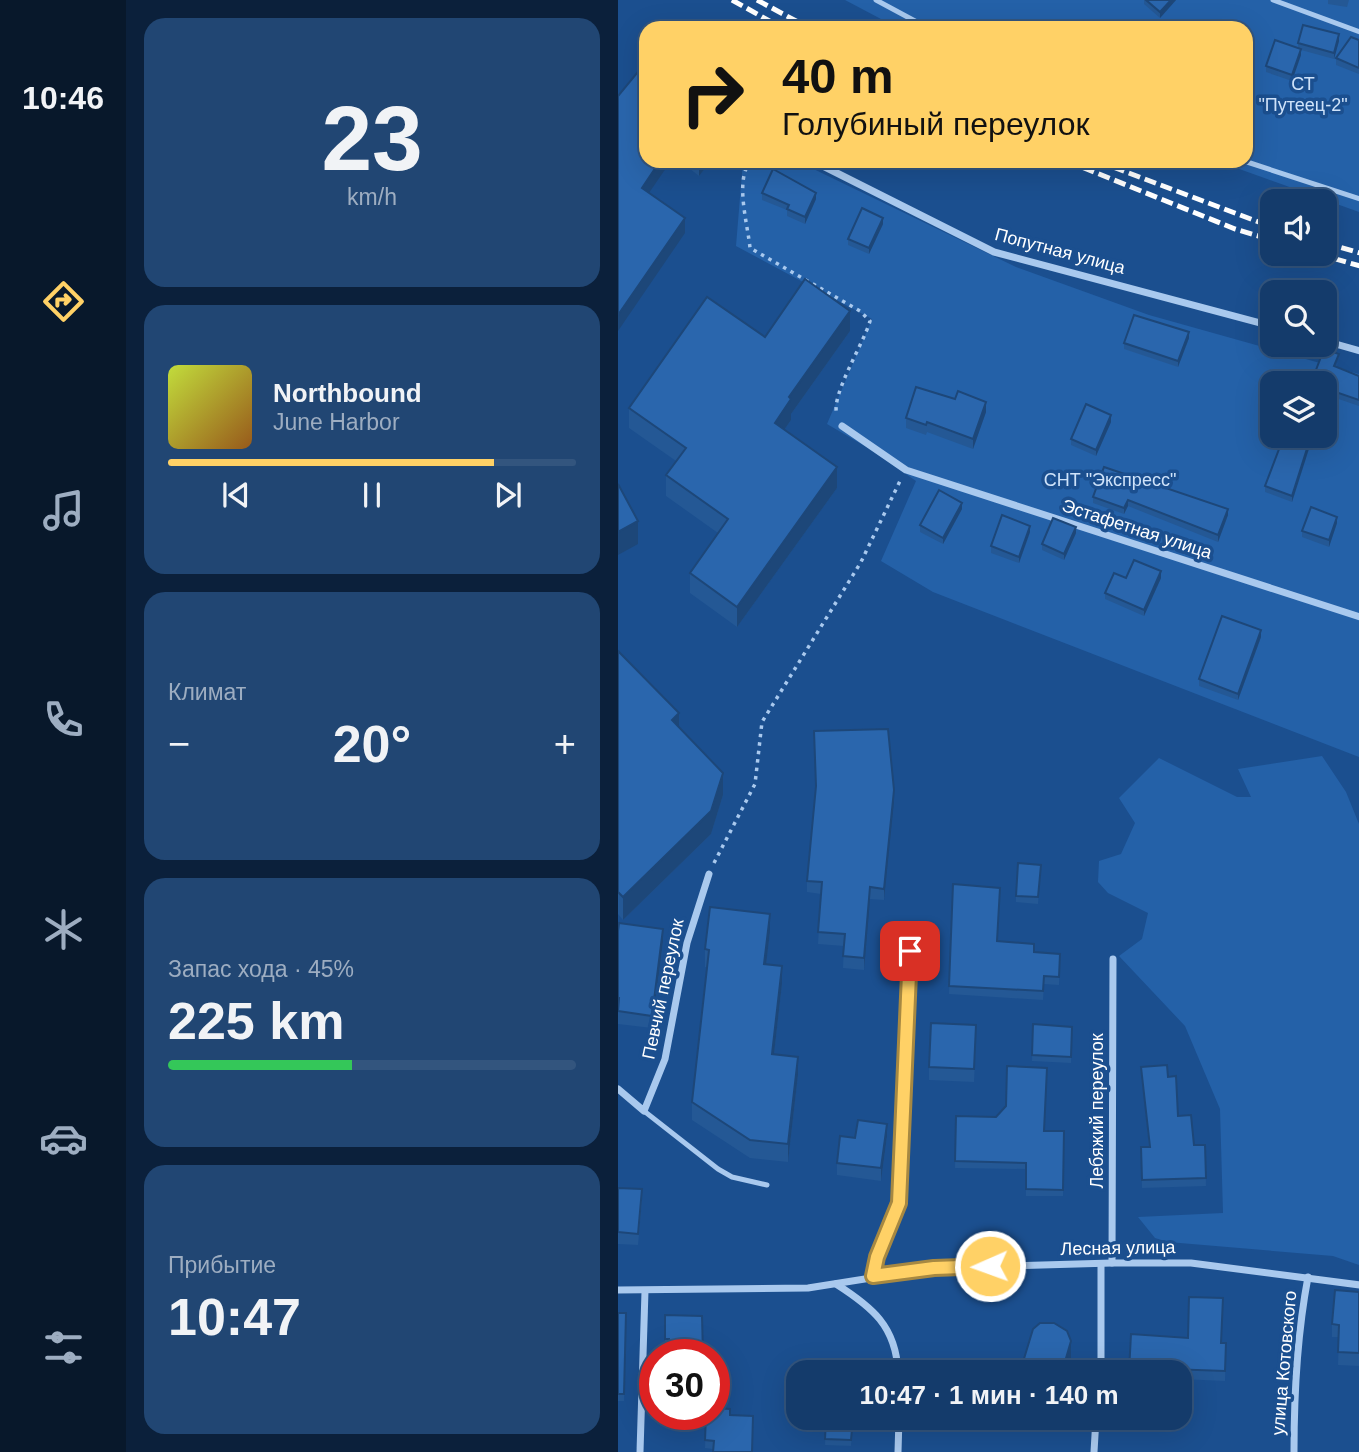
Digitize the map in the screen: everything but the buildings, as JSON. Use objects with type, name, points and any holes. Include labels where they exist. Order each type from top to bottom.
[{"type":"street","name":"Попутная улица","points":[[827,168],[994,252],[1260,323]]},
{"type":"street","points":[[1337,345],[1359,351]]},
{"type":"street","name":"Эстафетная улица","points":[[842,426],[906,470],[1359,617]]},
{"type":"street","name":"Певчий переулок","points":[[644,1111],[665,1059],[687,943],[709,874]]},
{"type":"street","points":[[873,1276],[877,1257],[899,1203],[910,951]]},
{"type":"street","name":"Лебяжий переулок","points":[[1112,1264],[1113,959]]},
{"type":"street","points":[[618,1089],[644,1111]]},
{"type":"street","name":"Лесная улица","points":[[618,1290],[808,1288],[934,1268],[1191,1263],[1359,1285]]},
{"type":"street","points":[[1101,1264],[1101,1360]]},
{"type":"street","name":"улица Котовского","points":[[1294,1452],[1296,1369],[1308,1277]]},
{"type":"street","points":[[835,1284],[880,1316],[888,1332],[895,1360]]},
{"type":"street","points":[[640,1452],[645,1291]]},
{"type":"street","points":[[898,1452],[899,1430]]},
{"type":"street","points":[[1094,1452],[1095,1430]]},
{"type":"lane","points":[[876,0],[915,21]]},
{"type":"lane","points":[[1273,0],[1359,32]]},
{"type":"lane","points":[[1253,164],[1359,199]]},
{"type":"lane","points":[[644,1111],[718,1169],[732,1177],[767,1185]]},
{"type":"path","points":[[747,168],[743,186],[750,248],[860,311],[870,321],[838,395],[835,410],[842,426]]},
{"type":"path","points":[[709,874],[755,784],[762,722],[861,562],[906,470]]},
{"type":"green space","name":"СТ \"Путеец-2\"","points":[[845,0],[1359,0],[1359,212],[1337,204],[1337,189],[1295,189],[1236,168],[1253,168],[1253,21],[885,21]]},
{"type":"green space","name":"СНТ \"Экспресс\"","points":[[742,168],[811,168],[1016,267],[1149,315],[1260,346],[1260,357],[1298,357],[1359,374],[1359,757],[933,592],[881,561],[916,481],[827,424],[872,319],[736,246]]},
{"type":"green space","points":[[1322,756],[1346,792],[1359,824],[1359,1265],[1333,1256],[1168,1242],[1155,1238],[1138,1217],[1223,1213],[1220,1109],[1185,1026],[1119,956],[1142,939],[1148,913],[1108,893],[1098,882],[1099,861],[1121,854],[1135,823],[1119,798],[1159,758],[1237,797],[1251,797],[1238,769]]},
{"type":"railway","points":[[732,0],[770,21]]},
{"type":"railway","points":[[757,0],[796,21]]},
{"type":"railway","points":[[1084,168],[1235,229],[1260,236]]},
{"type":"railway","points":[[1116,168],[1260,222]]},
{"type":"railway","points":[[1337,246],[1360,253]]},
{"type":"railway","points":[[1337,259],[1360,266]]},
{"type":"route","points":[[910,951],[899,1203],[877,1257],[873,1276],[934,1268],[990,1266]]}]
